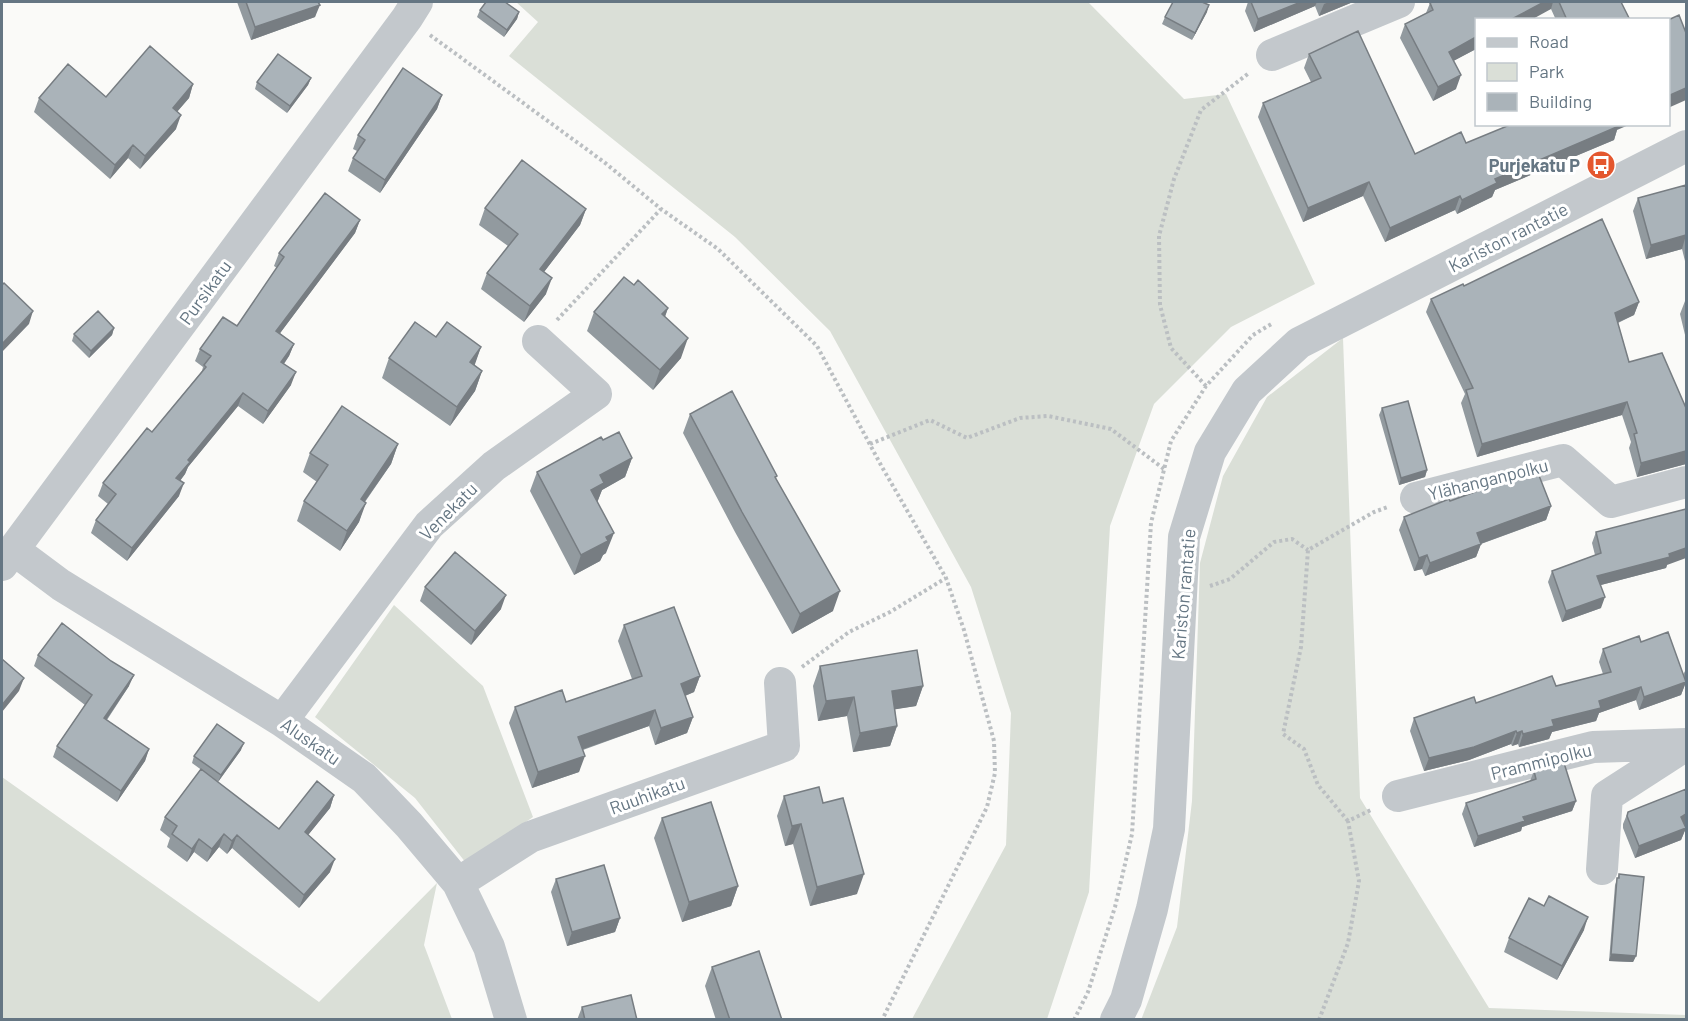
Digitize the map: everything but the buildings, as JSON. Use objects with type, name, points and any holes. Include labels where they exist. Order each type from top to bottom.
[{"type":"street","points":[[1272,55],[1399,2]]},
{"type":"street","name":"Pursikatu","points":[[8,558],[412,10]]},
{"type":"street","name":"Kariston rantatie","points":[[1116,1020],[1126,1000],[1145,932],[1169,828],[1184,537],[1210,452],[1247,391],[1299,343],[1686,146]]},
{"type":"street","name":"Venekatu","points":[[282,721],[429,525],[494,466],[596,393],[538,341]]},
{"type":"street","name":"Ylähanganpolku","points":[[1416,498],[1563,460],[1611,502],[1686,482]]},
{"type":"street","name":"Aluskatu","points":[[8,558],[62,585],[282,721],[364,778],[409,825],[458,883],[489,947],[511,1020]]},
{"type":"street","name":"Ruuhikatu","points":[[458,883],[530,837],[784,746],[780,683]]},
{"type":"street","points":[[1602,869],[1607,796],[1686,745]]},
{"type":"street","name":"Prammipolku","points":[[1398,796],[1593,747],[1686,745]]},
{"type":"path","points":[[412,10],[661,209],[718,249],[817,346],[946,578],[964,630],[994,741],[994,773],[987,807],[882,1020]]},
{"type":"path","points":[[1206,386],[1171,348],[1160,305],[1159,236],[1174,179],[1201,110],[1272,55]]},
{"type":"path","points":[[538,341],[661,209]]},
{"type":"path","points":[[1074,1020],[1088,992],[1112,918],[1132,834],[1151,524],[1171,441],[1206,386],[1253,335],[1282,318]]},
{"type":"path","points":[[870,444],[930,420],[968,438],[1020,418],[1048,416],[1111,429],[1164,469]]},
{"type":"path","points":[[1308,550],[1374,512],[1416,498]]},
{"type":"path","points":[[1180,598],[1230,579],[1274,542],[1292,538],[1308,550]]},
{"type":"path","points":[[1308,550],[1301,647],[1283,735],[1304,749],[1318,785],[1348,821],[1359,881],[1348,943],[1318,1020]]},
{"type":"path","points":[[780,683],[849,632],[890,612],[946,578]]},
{"type":"path","points":[[1348,821],[1398,796]]},
{"type":"green space","points":[[516,2],[1088,2],[1184,99],[1226,94],[1315,284],[1231,327],[1154,404],[1110,526],[1089,892],[1047,1019],[912,1019],[1006,845],[1011,713],[971,587],[830,331],[735,237],[509,56],[538,22]]},
{"type":"green space","points":[[1343,338],[1360,798],[1489,1008],[1686,1015],[1686,1019],[1141,1020],[1177,927],[1192,801],[1200,563],[1223,476],[1267,397]]},
{"type":"green space","points":[[394,605],[483,686],[533,817],[466,863],[415,798],[315,717]]},
{"type":"green space","points":[[2,777],[319,1002],[437,883],[424,945],[452,1019],[2,1019]]},
{"type":"place","name":"Purjekatu P","points":[[1601,165]]}]
